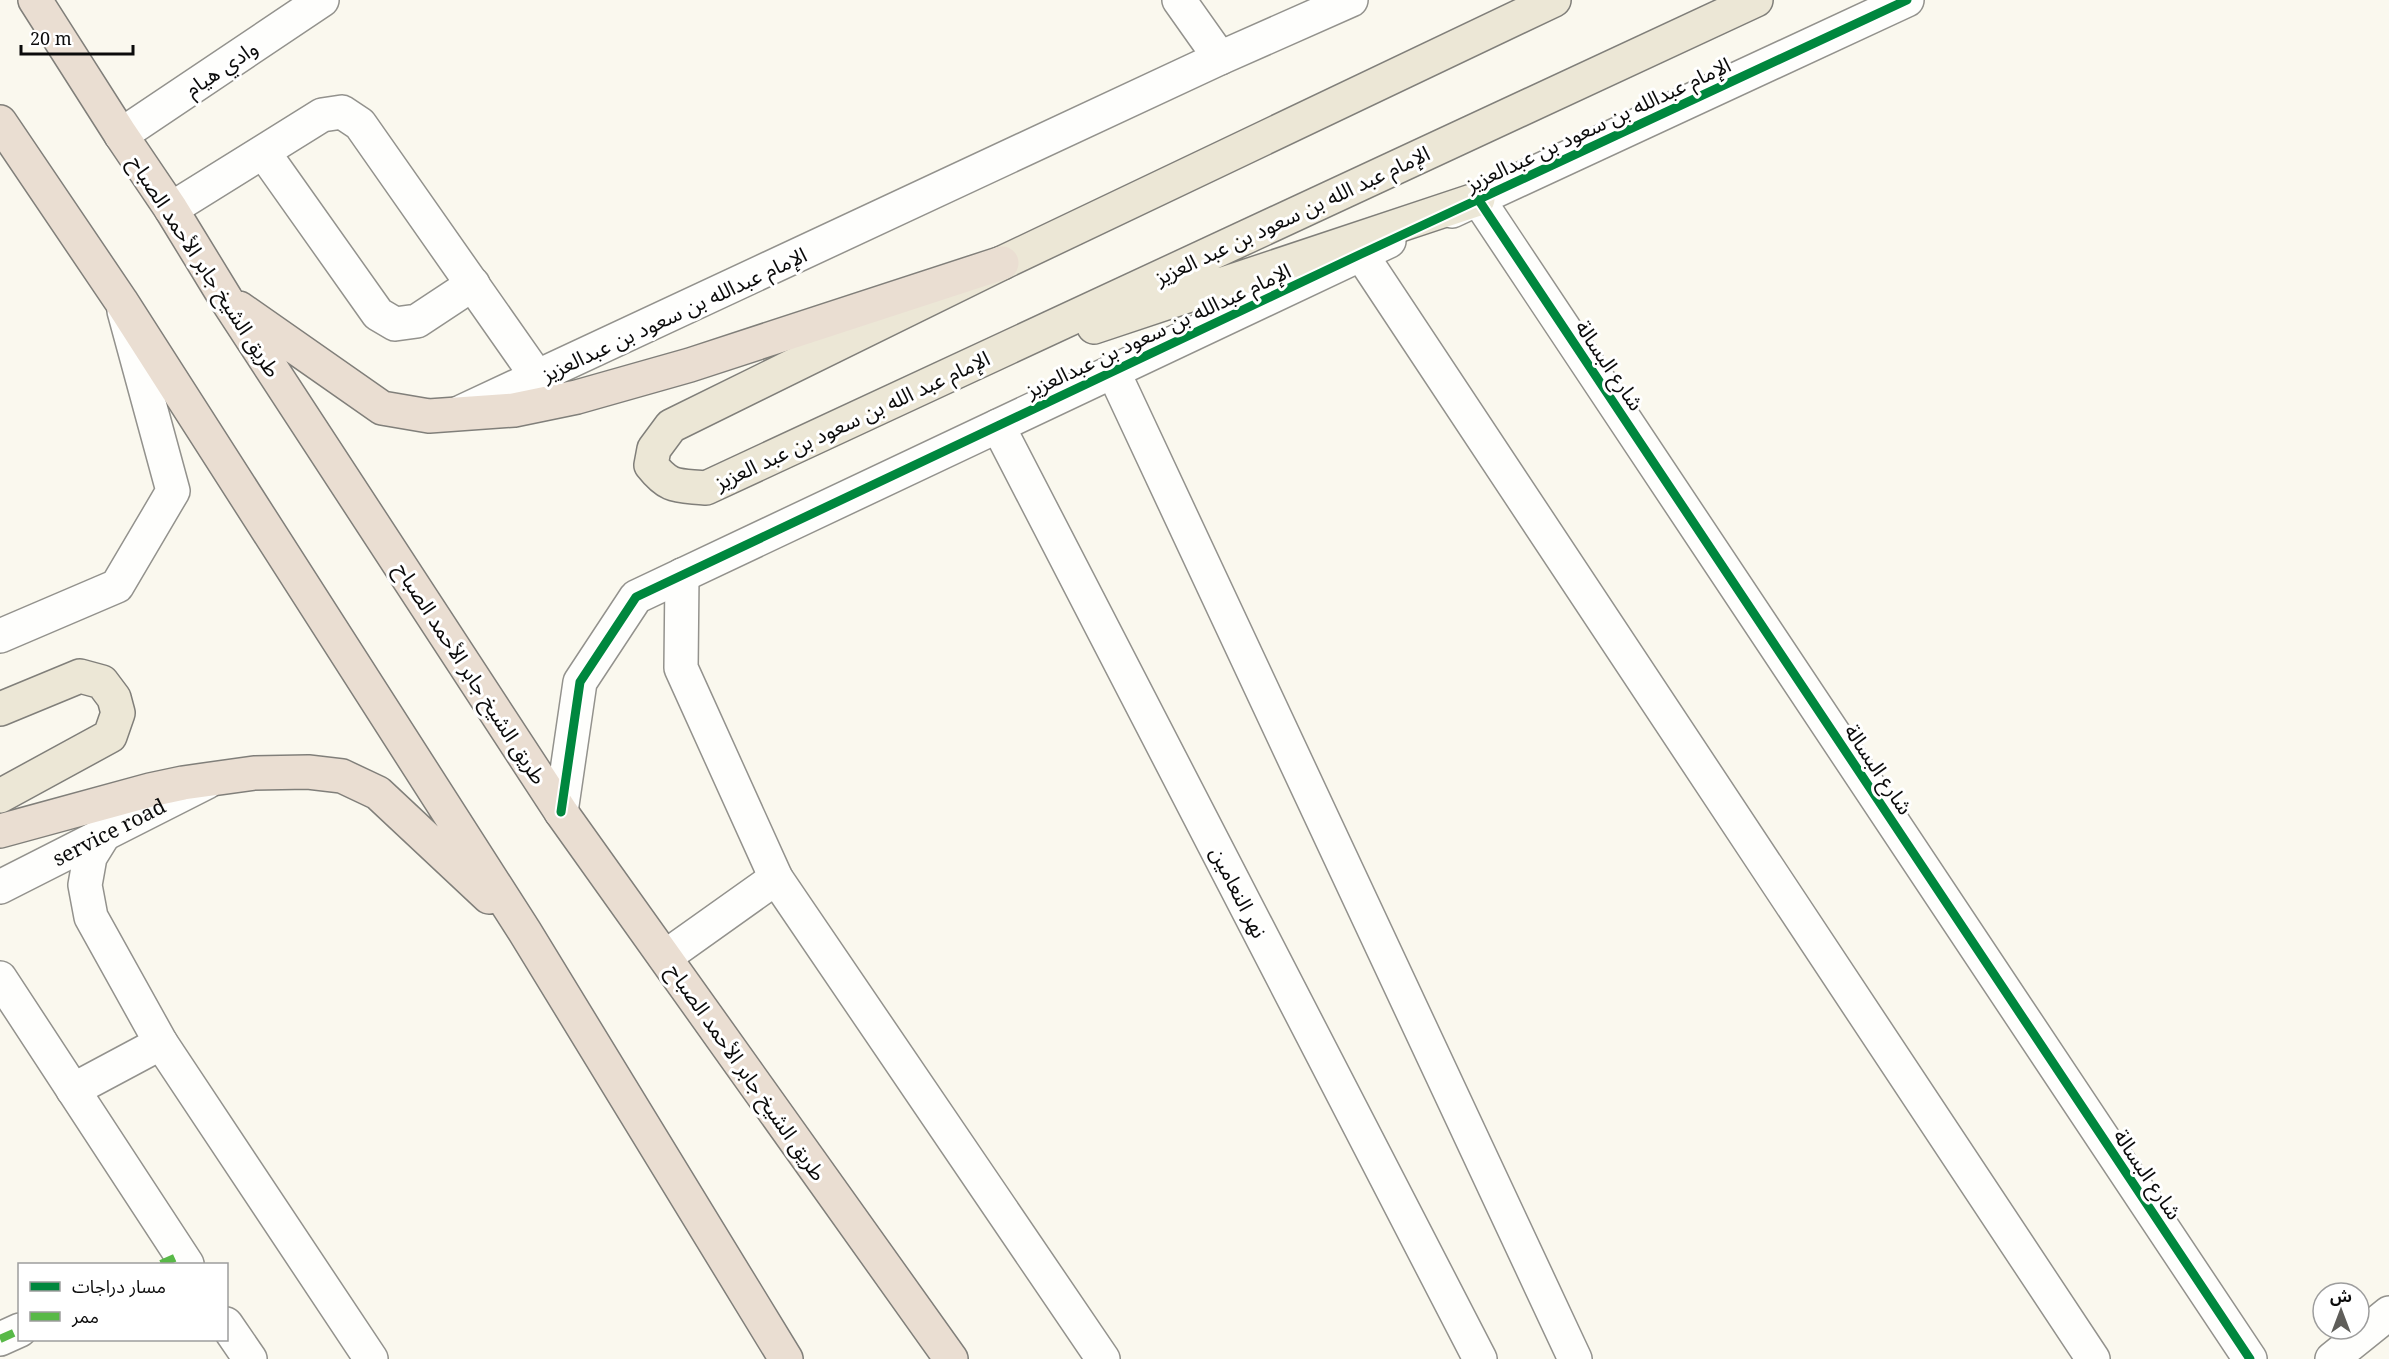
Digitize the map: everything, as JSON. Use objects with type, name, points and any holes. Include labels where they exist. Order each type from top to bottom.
[{"type":"highway","name":"طريق الشيخ جابر الأحمد الصباح","points":[[36,0],[121,135],[171,209],[226,299],[561,812],[951,1359]]},
{"type":"highway","points":[[0,122],[121,301],[525,932],[786,1359]]},
{"type":"highway","points":[[226,299],[381,408],[429,417],[514,410],[577,397],[690,365],[1002,263]]},
{"type":"highway","points":[[0,831],[150,789],[216,778],[254,773],[308,772],[342,776],[378,793],[525,932]]},
{"type":"main road","name":"الإمام عبد الله بن سعود بن عبد العزيز","points":[[1554,0],[1002,263],[671,426],[654,449],[651,465],[671,484],[706,488],[1756,0]]},
{"type":"main road","points":[[944,376],[1478,199]]},
{"type":"main road","points":[[0,709],[80,676],[102,682],[114,698],[118,713],[110,736],[0,796]]},
{"type":"street","name":"وادي هيام","points":[[121,135],[322,0]]},
{"type":"street","points":[[1179,0],[1220,58]]},
{"type":"street","name":"الإمام عبدالله بن سعود بن عبدالعزيز","points":[[561,812],[580,682],[636,597],[1478,199],[1907,0]]},
{"type":"street","name":"الإمام عبدالله بن سعود بن عبدالعزيز","points":[[455,415],[1343,2]]},
{"type":"street","points":[[171,209],[322,115],[342,112],[360,124],[538,378]]},
{"type":"street","points":[[264,153],[378,314],[395,324],[417,321],[473,284]]},
{"type":"street","name":"شارع البسالة","points":[[1478,199],[2250,1359]]},
{"type":"street","points":[[1361,254],[2093,1359]]},
{"type":"street","points":[[0,636],[117,586],[173,491],[121,301]]},
{"type":"street","points":[[1113,371],[1575,1359]]},
{"type":"street","name":"نهر النعامين","points":[[998,426],[1480,1359]]},
{"type":"street","points":[[682,575],[681,669],[776,878],[1103,1359]]},
{"type":"street","name":"service road","points":[[0,886],[216,778]]},
{"type":"street","points":[[103,836],[90,857],[86,885],[91,917],[161,1043],[371,1359]]},
{"type":"street","points":[[665,957],[776,878]]},
{"type":"street","points":[[0,978],[73,1090],[176,1262]]},
{"type":"street","points":[[73,1090],[161,1043]]},
{"type":"street","points":[[2332,1359],[2389,1313]]},
{"type":"street","points":[[228,1327],[250,1359]]},
{"type":"street","points":[[0,1339],[18,1331]]},
{"type":"marked path","points":[[163,1263],[181,1255]]},
{"type":"marked path","points":[[0,1339],[18,1331]]},
{"type":"cycle path","points":[[561,812],[580,682],[636,597],[1361,254],[1907,0]]},
{"type":"cycle path","points":[[1478,199],[2250,1359]]}]
